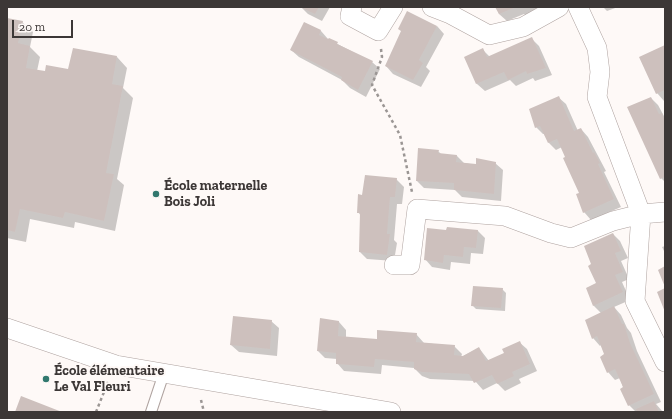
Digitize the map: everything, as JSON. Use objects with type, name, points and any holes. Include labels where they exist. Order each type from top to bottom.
[{"type":"street","points":[[352,7],[350,16],[378,31],[393,7]]},
{"type":"street","points":[[432,7],[450,14],[489,35],[523,27],[559,7]]},
{"type":"street","points":[[578,7],[597,48],[600,72],[597,97],[641,214],[635,301],[665,362]]},
{"type":"street","points":[[394,265],[410,265],[417,209],[504,216],[551,233],[571,238],[613,221],[641,214],[665,212]]},
{"type":"street","points":[[7,328],[116,365],[391,412]]},
{"type":"lane","points":[[151,412],[164,374]]},
{"type":"path","points":[[378,31],[382,57],[372,85],[400,135],[410,186],[417,209]]},
{"type":"path","points":[[96,412],[116,365]]},
{"type":"building","points":[[300,7],[319,7],[315,14]]},
{"type":"building","points":[[495,7],[516,7],[499,14]]},
{"type":"building","points":[[407,11],[437,26],[419,60],[423,63],[413,80],[385,66],[401,31],[398,29]]},
{"type":"building","points":[[7,18],[23,21],[18,43],[30,46],[26,68],[45,71],[46,65],[68,69],[73,48],[117,56],[112,84],[123,86],[106,173],[114,174],[104,221],[65,212],[63,218],[20,209],[15,232],[7,230]]},
{"type":"building","points":[[304,22],[321,30],[319,35],[338,42],[337,44],[373,61],[358,90],[341,80],[342,77],[290,50]]},
{"type":"building","points":[[532,37],[546,68],[527,74],[526,71],[508,80],[504,72],[476,84],[464,57],[483,48],[487,57]]},
{"type":"building","points":[[665,45],[665,90],[656,94],[639,57]]},
{"type":"building","points":[[559,96],[574,131],[581,128],[593,153],[594,152],[600,163],[598,164],[614,199],[583,213],[576,194],[579,193],[563,158],[565,157],[557,139],[548,143],[540,126],[535,128],[529,109]]},
{"type":"building","points":[[651,97],[659,114],[662,113],[665,120],[665,177],[660,179],[627,107]]},
{"type":"building","points":[[418,148],[439,150],[438,153],[457,155],[456,162],[476,164],[476,158],[496,162],[494,194],[454,190],[454,183],[416,181]]},
{"type":"building","points":[[365,175],[397,178],[395,197],[390,197],[387,234],[390,234],[387,255],[359,252],[360,213],[357,213],[358,194],[362,195]]},
{"type":"building","points":[[447,227],[478,230],[476,248],[464,247],[463,257],[444,255],[443,263],[424,260],[427,228],[446,230]]},
{"type":"building","points":[[613,233],[621,251],[615,253],[623,272],[615,275],[623,292],[593,306],[586,288],[596,283],[588,266],[591,264],[584,246]]},
{"type":"building","points":[[665,266],[665,287],[658,270]]},
{"type":"building","points":[[473,286],[503,288],[501,308],[471,306]]},
{"type":"building","points":[[665,288],[665,312],[657,292]]},
{"type":"building","points":[[614,306],[622,324],[624,324],[630,343],[654,394],[628,406],[620,389],[623,387],[615,369],[607,373],[600,357],[604,354],[597,336],[592,339],[585,320]]},
{"type":"building","points":[[233,316],[272,320],[270,349],[230,345]]},
{"type":"building","points":[[320,318],[339,321],[338,336],[377,339],[377,330],[417,333],[416,342],[455,345],[454,355],[463,356],[479,347],[486,361],[504,353],[502,349],[520,341],[530,364],[512,372],[514,376],[497,384],[492,375],[474,383],[469,374],[422,372],[414,369],[414,362],[375,359],[374,367],[336,364],[336,353],[317,351]]},
{"type":"building","points":[[21,396],[62,412],[15,412]]},
{"type":"building","points":[[654,401],[659,412],[637,412],[636,409]]},
{"type":"place","name":"École maternelle Bois Joli","points":[[156,194]]},
{"type":"place","name":"École élémentaire Le Val Fleuri","points":[[46,379]]}]
